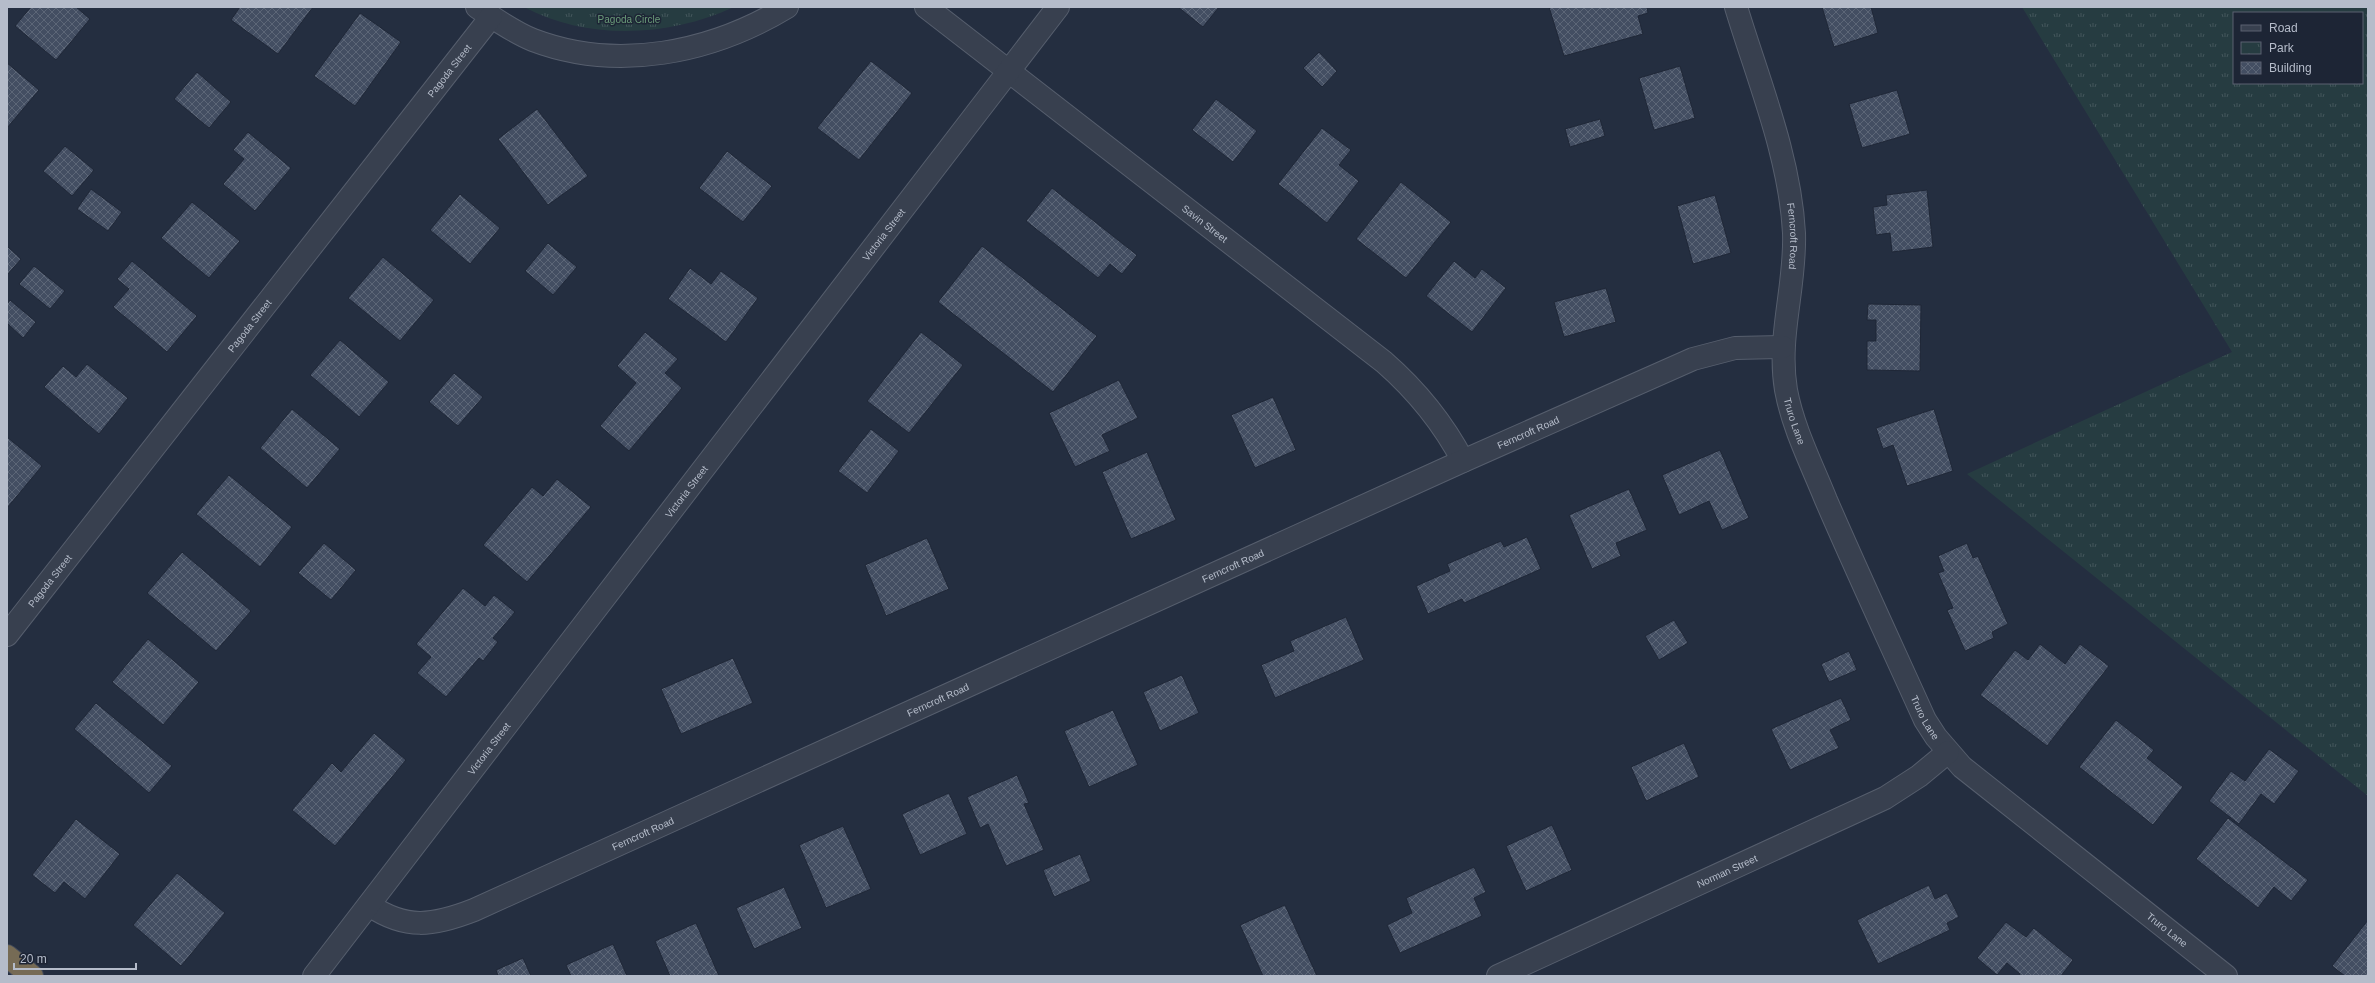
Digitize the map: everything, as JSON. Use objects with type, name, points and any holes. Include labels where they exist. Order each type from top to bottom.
[{"type":"highway","points":[[7,956],[32,976]]},
{"type":"street","points":[[484,12],[532,40],[556,47],[582,53],[634,55],[686,50],[711,43],[765,20],[787,7]]},
{"type":"street","name":"Savin Street","points":[[926,7],[1384,362],[1401,377],[1434,415],[1449,436],[1463,461]]},
{"type":"street","name":"Victoria Street","points":[[314,976],[1058,7]]},
{"type":"street","name":"Ferncroft Road","points":[[369,905],[384,915],[399,921],[417,923],[443,920],[474,910],[1463,461],[1693,359],[1735,348],[1782,347],[1794,256],[1791,206],[1777,139],[1736,7]]},
{"type":"street","name":"Pagoda Street","points":[[7,635],[484,12]]},
{"type":"street","name":"Truro Lane","points":[[1782,347],[1787,392],[1817,478],[1925,720],[1936,737],[1948,752],[1980,782],[2226,976]]},
{"type":"street","name":"Norman Street","points":[[1498,976],[1530,969],[1885,798],[1919,776],[1948,752]]},
{"type":"green space","name":"Pagoda Circle","points":[[524,7],[734,7],[709,17],[683,24],[656,29],[629,31],[601,30],[575,26],[549,18]]},
{"type":"green space","points":[[2022,7],[2368,7],[2368,796],[1967,474],[2232,352]]},
{"type":"building","points":[[31,7],[76,7],[90,19],[56,60],[15,26]]},
{"type":"building","points":[[240,7],[313,7],[278,54],[231,20]]},
{"type":"building","points":[[1178,7],[1219,7],[1203,27]]},
{"type":"building","points":[[1549,7],[1647,7],[1648,13],[1638,16],[1643,34],[1564,56]]},
{"type":"building","points":[[1822,7],[1871,7],[1878,33],[1834,47]]},
{"type":"building","points":[[360,13],[401,42],[355,106],[314,76]]},
{"type":"building","points":[[1319,52],[1337,71],[1322,87],[1303,68]]},
{"type":"building","points":[[871,61],[912,93],[859,160],[817,128]]},
{"type":"building","points":[[7,63],[39,90],[7,128]]},
{"type":"building","points":[[1680,66],[1695,118],[1654,130],[1639,78]]},
{"type":"building","points":[[197,72],[231,102],[209,128],[174,99]]},
{"type":"building","points":[[1897,90],[1910,134],[1862,148],[1849,104]]},
{"type":"building","points":[[1216,99],[1257,131],[1233,162],[1192,130]]},
{"type":"building","points":[[537,109],[588,176],[548,205],[498,139]]},
{"type":"building","points":[[1600,119],[1605,136],[1570,147],[1565,129]]},
{"type":"building","points":[[1322,128],[1351,150],[1339,165],[1359,181],[1327,223],[1278,184]]},
{"type":"building","points":[[248,132],[291,168],[255,211],[223,184],[244,159],[233,150]]},
{"type":"building","points":[[65,146],[94,170],[72,196],[43,171]]},
{"type":"building","points":[[727,151],[772,186],[743,222],[699,188]]},
{"type":"building","points":[[1401,182],[1451,222],[1406,278],[1356,239]]},
{"type":"building","points":[[1052,188],[1137,255],[1122,274],[1110,264],[1098,278],[1026,221]]},
{"type":"building","points":[[91,189],[122,212],[108,231],[77,209]]},
{"type":"building","points":[[1927,190],[1933,247],[1892,252],[1890,233],[1876,235],[1873,207],[1887,205],[1886,195]]},
{"type":"building","points":[[460,194],[500,228],[470,264],[430,230]]},
{"type":"building","points":[[1715,195],[1731,253],[1693,264],[1677,206]]},
{"type":"building","points":[[192,202],[240,241],[209,278],[161,238]]},
{"type":"building","points":[[548,243],[577,267],[553,295],[525,271]]},
{"type":"building","points":[[7,246],[21,259],[7,275]]},
{"type":"building","points":[[982,246],[1097,336],[1053,392],[938,302]]},
{"type":"building","points":[[383,257],[434,300],[400,341],[348,298]]},
{"type":"building","points":[[132,261],[197,316],[167,352],[113,307],[129,289],[117,279]]},
{"type":"building","points":[[1454,261],[1475,278],[1482,269],[1506,288],[1472,332],[1426,296]]},
{"type":"building","points":[[34,266],[65,291],[50,309],[19,284]]},
{"type":"building","points":[[690,268],[711,284],[721,271],[758,298],[726,342],[668,299]]},
{"type":"building","points":[[1606,288],[1616,322],[1564,337],[1554,302]]},
{"type":"building","points":[[10,300],[36,322],[23,338],[7,323],[7,304]]},
{"type":"building","points":[[1868,304],[1921,305],[1920,371],[1867,370],[1867,341],[1876,341],[1876,320],[1867,320]]},
{"type":"building","points":[[645,332],[678,359],[665,373],[682,388],[629,451],[600,426],[636,383],[617,366]]},
{"type":"building","points":[[921,332],[963,365],[909,433],[867,401]]},
{"type":"building","points":[[340,340],[389,382],[359,417],[310,375]]},
{"type":"building","points":[[87,364],[128,398],[99,434],[44,387],[63,366],[76,377]]},
{"type":"building","points":[[454,373],[483,397],[458,426],[429,402]]},
{"type":"building","points":[[1119,380],[1138,418],[1102,435],[1110,451],[1075,467],[1049,413]]},
{"type":"building","points":[[1273,397],[1296,450],[1255,468],[1231,415]]},
{"type":"building","points":[[292,409],[340,449],[307,488],[260,448]]},
{"type":"building","points":[[1934,409],[1953,471],[1907,486],[1893,445],[1883,449],[1876,428]]},
{"type":"building","points":[[871,429],[899,451],[867,493],[838,471]]},
{"type":"building","points":[[7,437],[42,466],[7,508]]},
{"type":"building","points":[[1720,450],[1749,518],[1722,530],[1709,501],[1679,515],[1662,475]]},
{"type":"building","points":[[1147,452],[1176,520],[1131,539],[1102,472]]},
{"type":"building","points":[[229,475],[292,527],[260,567],[196,514]]},
{"type":"building","points":[[557,479],[591,507],[527,582],[483,545],[532,487],[543,496]]},
{"type":"building","points":[[1629,489],[1647,530],[1616,543],[1621,556],[1592,569],[1569,515]]},
{"type":"building","points":[[1527,537],[1541,569],[1464,603],[1462,599],[1428,614],[1416,586],[1450,571],[1447,564],[1501,541],[1504,547]]},
{"type":"building","points":[[927,538],[949,589],[886,616],[865,565]]},
{"type":"building","points":[[324,543],[356,570],[331,600],[298,573]]},
{"type":"building","points":[[1967,543],[1973,558],[1978,556],[2008,624],[1992,632],[1994,638],[1965,651],[1947,610],[1953,608],[1938,573],[1944,571],[1938,556]]},
{"type":"building","points":[[182,552],[251,611],[216,651],[147,593]]},
{"type":"building","points":[[463,588],[485,606],[494,595],[515,612],[493,638],[498,642],[483,661],[479,658],[446,697],[417,673],[431,657],[416,644]]},
{"type":"building","points":[[1346,617],[1364,660],[1275,698],[1261,665],[1294,651],[1290,641]]},
{"type":"building","points":[[1674,620],[1688,643],[1659,660],[1645,636]]},
{"type":"building","points":[[148,639],[199,682],[163,725],[112,682]]},
{"type":"building","points":[[2040,644],[2065,664],[2080,644],[2109,666],[2047,746],[1980,695],[2015,650],[2028,660]]},
{"type":"building","points":[[1849,651],[1857,670],[1829,682],[1821,664]]},
{"type":"building","points":[[733,658],[753,703],[681,734],[661,689]]},
{"type":"building","points":[[1182,675],[1199,713],[1160,731],[1143,692]]},
{"type":"building","points":[[1841,698],[1851,720],[1830,730],[1839,748],[1790,770],[1771,729]]},
{"type":"building","points":[[96,703],[172,766],[149,793],[74,729]]},
{"type":"building","points":[[1113,710],[1138,765],[1089,787],[1064,731]]},
{"type":"building","points":[[2116,720],[2154,750],[2147,758],[2183,787],[2153,825],[2079,767]]},
{"type":"building","points":[[374,733],[406,760],[335,846],[292,810],[332,763],[341,772]]},
{"type":"building","points":[[1684,743],[1699,777],[1646,801],[1631,767]]},
{"type":"building","points":[[2269,749],[2299,771],[2274,804],[2261,794],[2239,824],[2209,801],[2231,771],[2245,781]]},
{"type":"building","points":[[1017,775],[1029,803],[1024,804],[1044,850],[1006,866],[988,824],[980,828],[967,797]]},
{"type":"building","points":[[949,793],[967,834],[920,855],[902,814]]},
{"type":"building","points":[[2228,818],[2308,880],[2291,901],[2274,887],[2258,908],[2196,859]]},
{"type":"building","points":[[76,819],[120,854],[85,899],[64,882],[55,893],[32,875]]},
{"type":"building","points":[[1552,825],[1572,870],[1526,891],[1506,846]]},
{"type":"building","points":[[843,826],[871,889],[826,908],[799,845]]},
{"type":"building","points":[[1080,854],[1091,881],[1054,897],[1043,870]]},
{"type":"building","points":[[1474,867],[1486,892],[1474,898],[1482,916],[1400,953],[1387,925],[1412,913],[1406,898]]},
{"type":"building","points":[[177,873],[225,913],[181,966],[133,925]]},
{"type":"building","points":[[1929,885],[1935,899],[1947,893],[1959,917],[1947,923],[1950,930],[1878,964],[1857,920]]},
{"type":"building","points":[[784,887],[802,928],[754,949],[736,908]]},
{"type":"building","points":[[1285,905],[1317,976],[1263,976],[1240,925]]},
{"type":"building","points":[[2368,920],[2368,976],[2345,976],[2332,966]]},
{"type":"building","points":[[2006,922],[2026,937],[2034,928],[2073,960],[2061,976],[2019,976],[2020,974],[2007,963],[1997,975],[1977,958]]},
{"type":"building","points":[[696,923],[719,976],[670,976],[655,941]]},
{"type":"building","points":[[613,944],[627,976],[571,976],[566,965]]},
{"type":"building","points":[[523,958],[531,976],[498,976],[496,970]]}]
